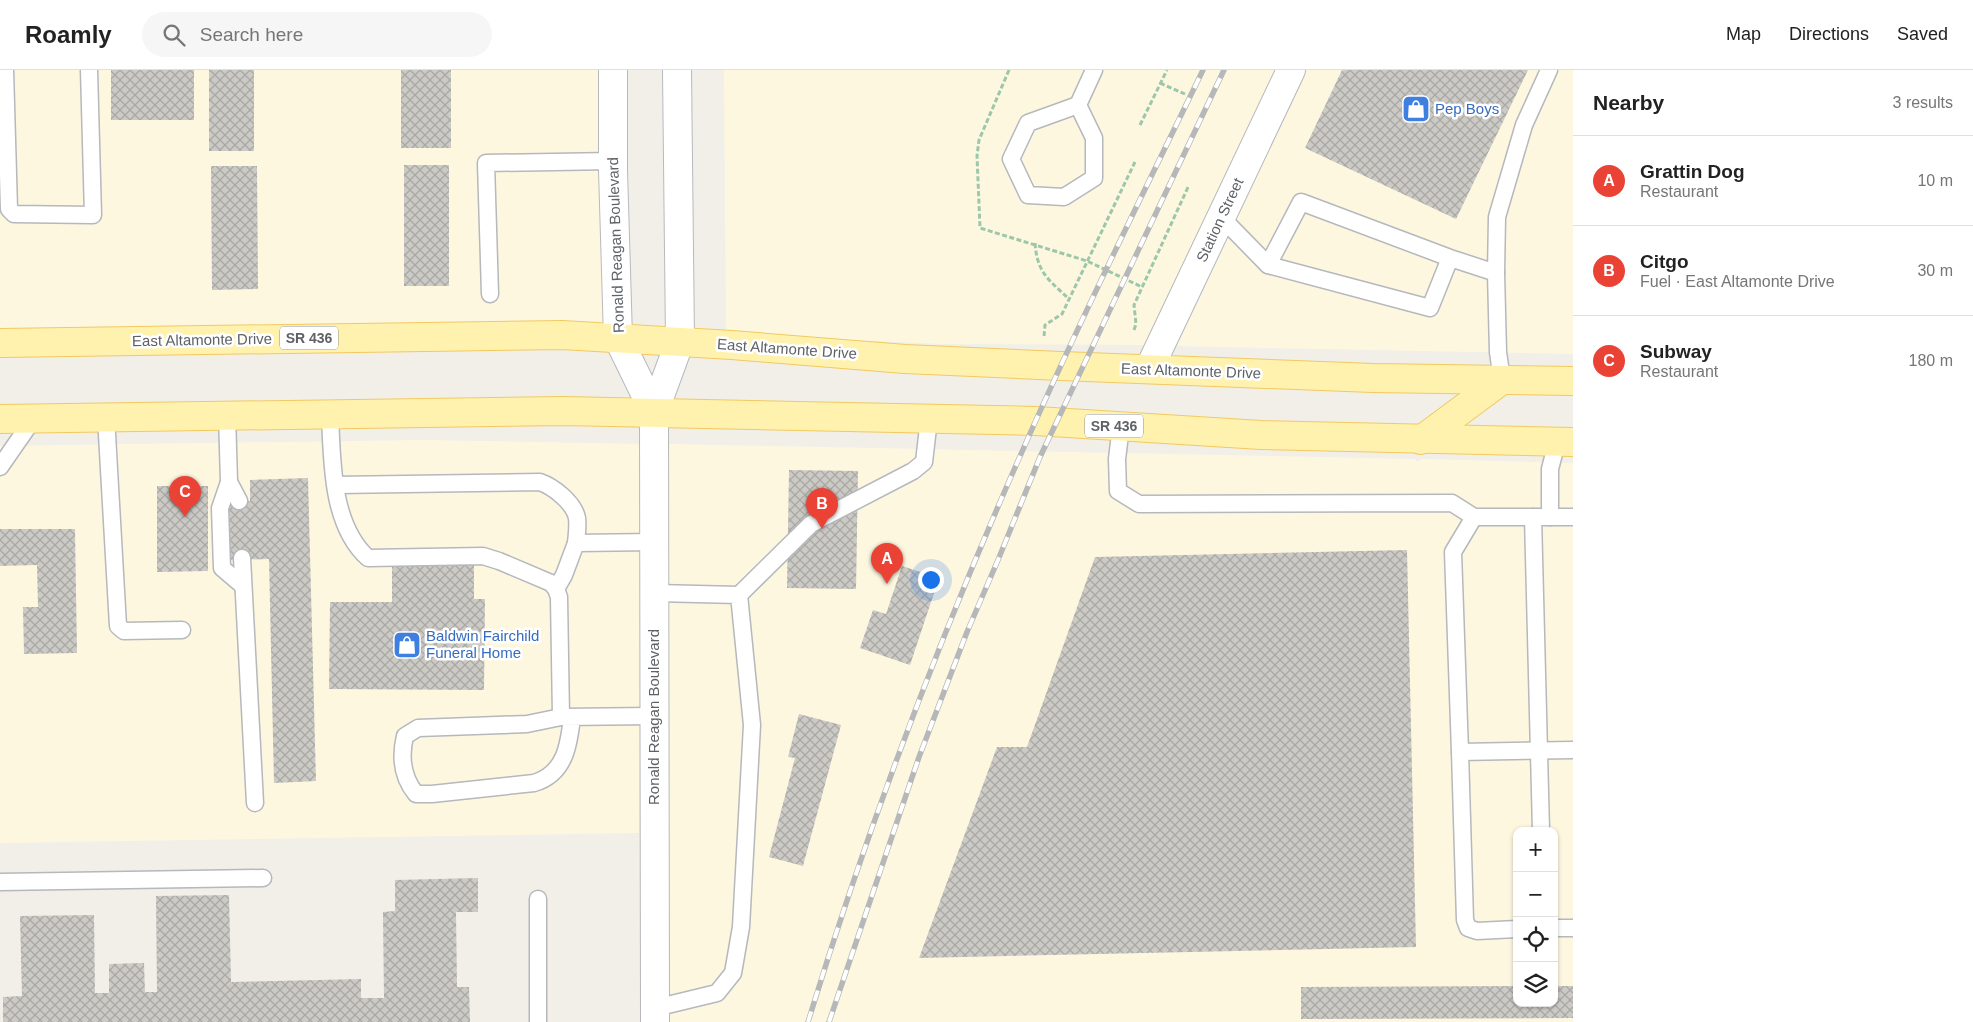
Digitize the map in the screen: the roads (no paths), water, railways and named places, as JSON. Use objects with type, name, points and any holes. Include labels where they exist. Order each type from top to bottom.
[{"type":"main road","name":"East Altamonte Drive","points":[[0,343],[490,335],[618,338],[905,359],[1374,378],[1573,381]]},
{"type":"main road","points":[[1421,440],[1502,380]]},
{"type":"main road","name":"SR 436","points":[[0,418],[563,411],[654,412],[1036,421],[1261,435],[1421,440],[1568,439]]},
{"type":"street","name":"Ronald Reagan Boulevard","points":[[613,70],[613,161],[618,338],[654,412]]},
{"type":"street","name":"Ronald Reagan Boulevard","points":[[655,1015],[654,412],[680,342],[677,70]]},
{"type":"street","name":"Station Street","points":[[1149,369],[1291,70]]},
{"type":"lane","points":[[5,70],[9,209],[14,214],[93,215],[89,70]]},
{"type":"lane","points":[[1078,105],[1094,138],[1094,178],[1064,198],[1028,195],[1011,159],[1028,123],[1078,105],[1094,70]]},
{"type":"lane","points":[[1502,380],[1498,352],[1497,216],[1524,126],[1549,70]]},
{"type":"lane","points":[[490,294],[486,163],[613,161]]},
{"type":"lane","points":[[1268,265],[1301,202],[1450,258],[1496,273]]},
{"type":"lane","points":[[1221,218],[1268,265],[1430,308],[1450,258]]},
{"type":"lane","points":[[330,414],[333,469],[342,517],[353,542],[368,558],[483,556],[551,583],[556,588],[559,597],[566,717],[569,744],[562,759],[546,779],[534,783],[416,794],[408,784],[403,769],[402,747],[405,736],[418,728],[527,724],[566,717],[654,716]]},
{"type":"lane","points":[[227,415],[229,482],[220,508],[222,568],[242,585]]},
{"type":"lane","points":[[106,417],[118,626],[124,631],[182,630]]},
{"type":"lane","points":[[0,467],[34,418]]},
{"type":"lane","points":[[655,593],[739,594],[812,524],[914,471],[924,462],[930,420]]},
{"type":"lane","points":[[1121,426],[1118,490],[1139,504],[1452,503],[1474,518],[1573,516]]},
{"type":"lane","points":[[1541,827],[1541,516],[1550,469],[1568,439]]},
{"type":"lane","points":[[229,482],[239,501]]},
{"type":"lane","points":[[336,485],[540,482],[551,485],[561,493],[577,516],[576,542],[564,575],[556,588]]},
{"type":"lane","points":[[1474,518],[1452,552],[1465,920],[1468,928],[1477,931],[1513,929]]},
{"type":"lane","points":[[576,542],[655,542]]},
{"type":"lane","points":[[242,558],[255,803]]},
{"type":"lane","points":[[655,1015],[717,993],[733,973],[741,927],[752,725],[739,594]]},
{"type":"lane","points":[[1460,752],[1573,750]]},
{"type":"lane","points":[[0,882],[263,878]]},
{"type":"lane","points":[[538,899],[538,1022]]},
{"type":"lane","points":[[1558,928],[1573,928]]},
{"type":"railway","points":[[808,1022],[880,806],[961,594],[1065,357],[1203,70]]},
{"type":"railway","points":[[829,1022],[919,757],[967,632],[1040,457],[1224,70]]},
{"type":"place","name":"Pep Boys","points":[[1416,109]]},
{"type":"place","name":"Subway","points":[[185,517]]},
{"type":"place","name":"Citgo","points":[[822,529]]},
{"type":"place","name":"Grattin Dog","points":[[887,584]]},
{"type":"place","name":"Baldwin Fairchild Funeral Home","points":[[407,645]]}]
